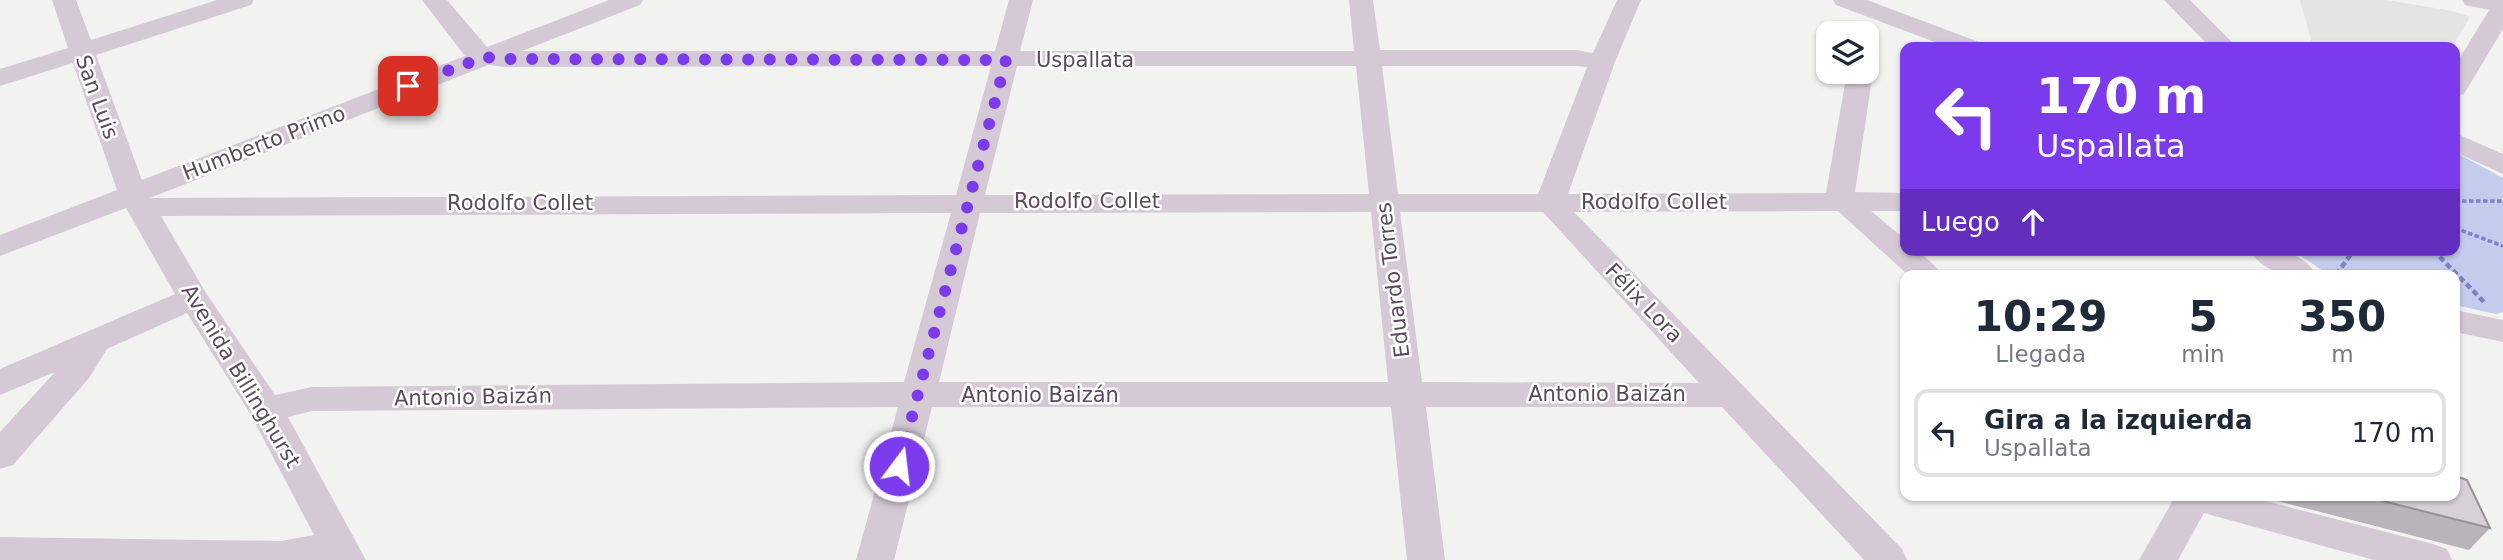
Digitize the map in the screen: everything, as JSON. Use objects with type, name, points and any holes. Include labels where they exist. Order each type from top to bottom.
[{"type":"street","name":"San Luis","points":[[64,0],[81,53],[137,201]]},
{"type":"street","points":[[0,78],[242,0]]},
{"type":"street","points":[[433,0],[474,50],[484,57]]},
{"type":"street","name":"Humberto Primo","points":[[0,246],[137,201],[484,57],[631,0]]},
{"type":"street","points":[[875,560],[1021,0]]},
{"type":"street","name":"Eduardo Torres","points":[[1361,0],[1426,560]]},
{"type":"street","points":[[1553,202],[1553,191],[1602,62],[1629,0]]},
{"type":"street","points":[[1845,0],[1870,21]]},
{"type":"street","points":[[1875,21],[1909,0]]},
{"type":"street","points":[[2176,0],[2219,42]]},
{"type":"street","points":[[2460,80],[2503,7],[2474,0]]},
{"type":"street","points":[[1879,25],[1950,42]]},
{"type":"street","name":"Uspallata","points":[[484,57],[1006,60],[1576,58],[1602,62]]},
{"type":"street","points":[[1858,84],[1840,192],[1845,202],[1900,250]]},
{"type":"street","points":[[2460,144],[2503,165]]},
{"type":"street","name":"Rodolfo Collet","points":[[137,201],[208,205],[970,201],[1900,202]]},
{"type":"street","name":"Avenida Billinghurst","points":[[137,201],[193,298],[266,410],[342,553]]},
{"type":"street","name":"Félix Lora","points":[[1553,202],[1559,214],[1888,560]]},
{"type":"street","points":[[1906,256],[1922,270]]},
{"type":"street","points":[[2273,256],[2294,270]]},
{"type":"street","points":[[0,383],[193,298]]},
{"type":"street","points":[[2460,321],[2495,318]]},
{"type":"street","points":[[0,455],[77,370],[95,341]]},
{"type":"street","name":"Antonio Baizán","points":[[266,410],[312,399],[680,394],[1731,395]]},
{"type":"street","points":[[2158,560],[2194,501]]},
{"type":"street","points":[[2213,501],[2433,560]]},
{"type":"street","points":[[0,553],[281,556],[342,553]]},
{"type":"path","points":[[2460,201],[2503,201]]},
{"type":"path","points":[[2460,230],[2503,246]]},
{"type":"path","points":[[2438,256],[2451,270]]},
{"type":"path","points":[[2460,280],[2495,318]]},
{"type":"shaded area","points":[[2300,0],[2387,0],[2453,11],[2470,17],[2455,42],[2312,42]]},
{"type":"shaded area","points":[[2460,155],[2503,178],[2503,312],[2496,314],[2460,306],[2460,270],[2322,270],[2301,256],[2460,256]]},
{"type":"building","points":[[2460,478],[2467,480],[2490,528],[2383,501],[2460,501]]},
{"type":"route","points":[[408,86],[484,57],[1006,60],[899,466]]}]
